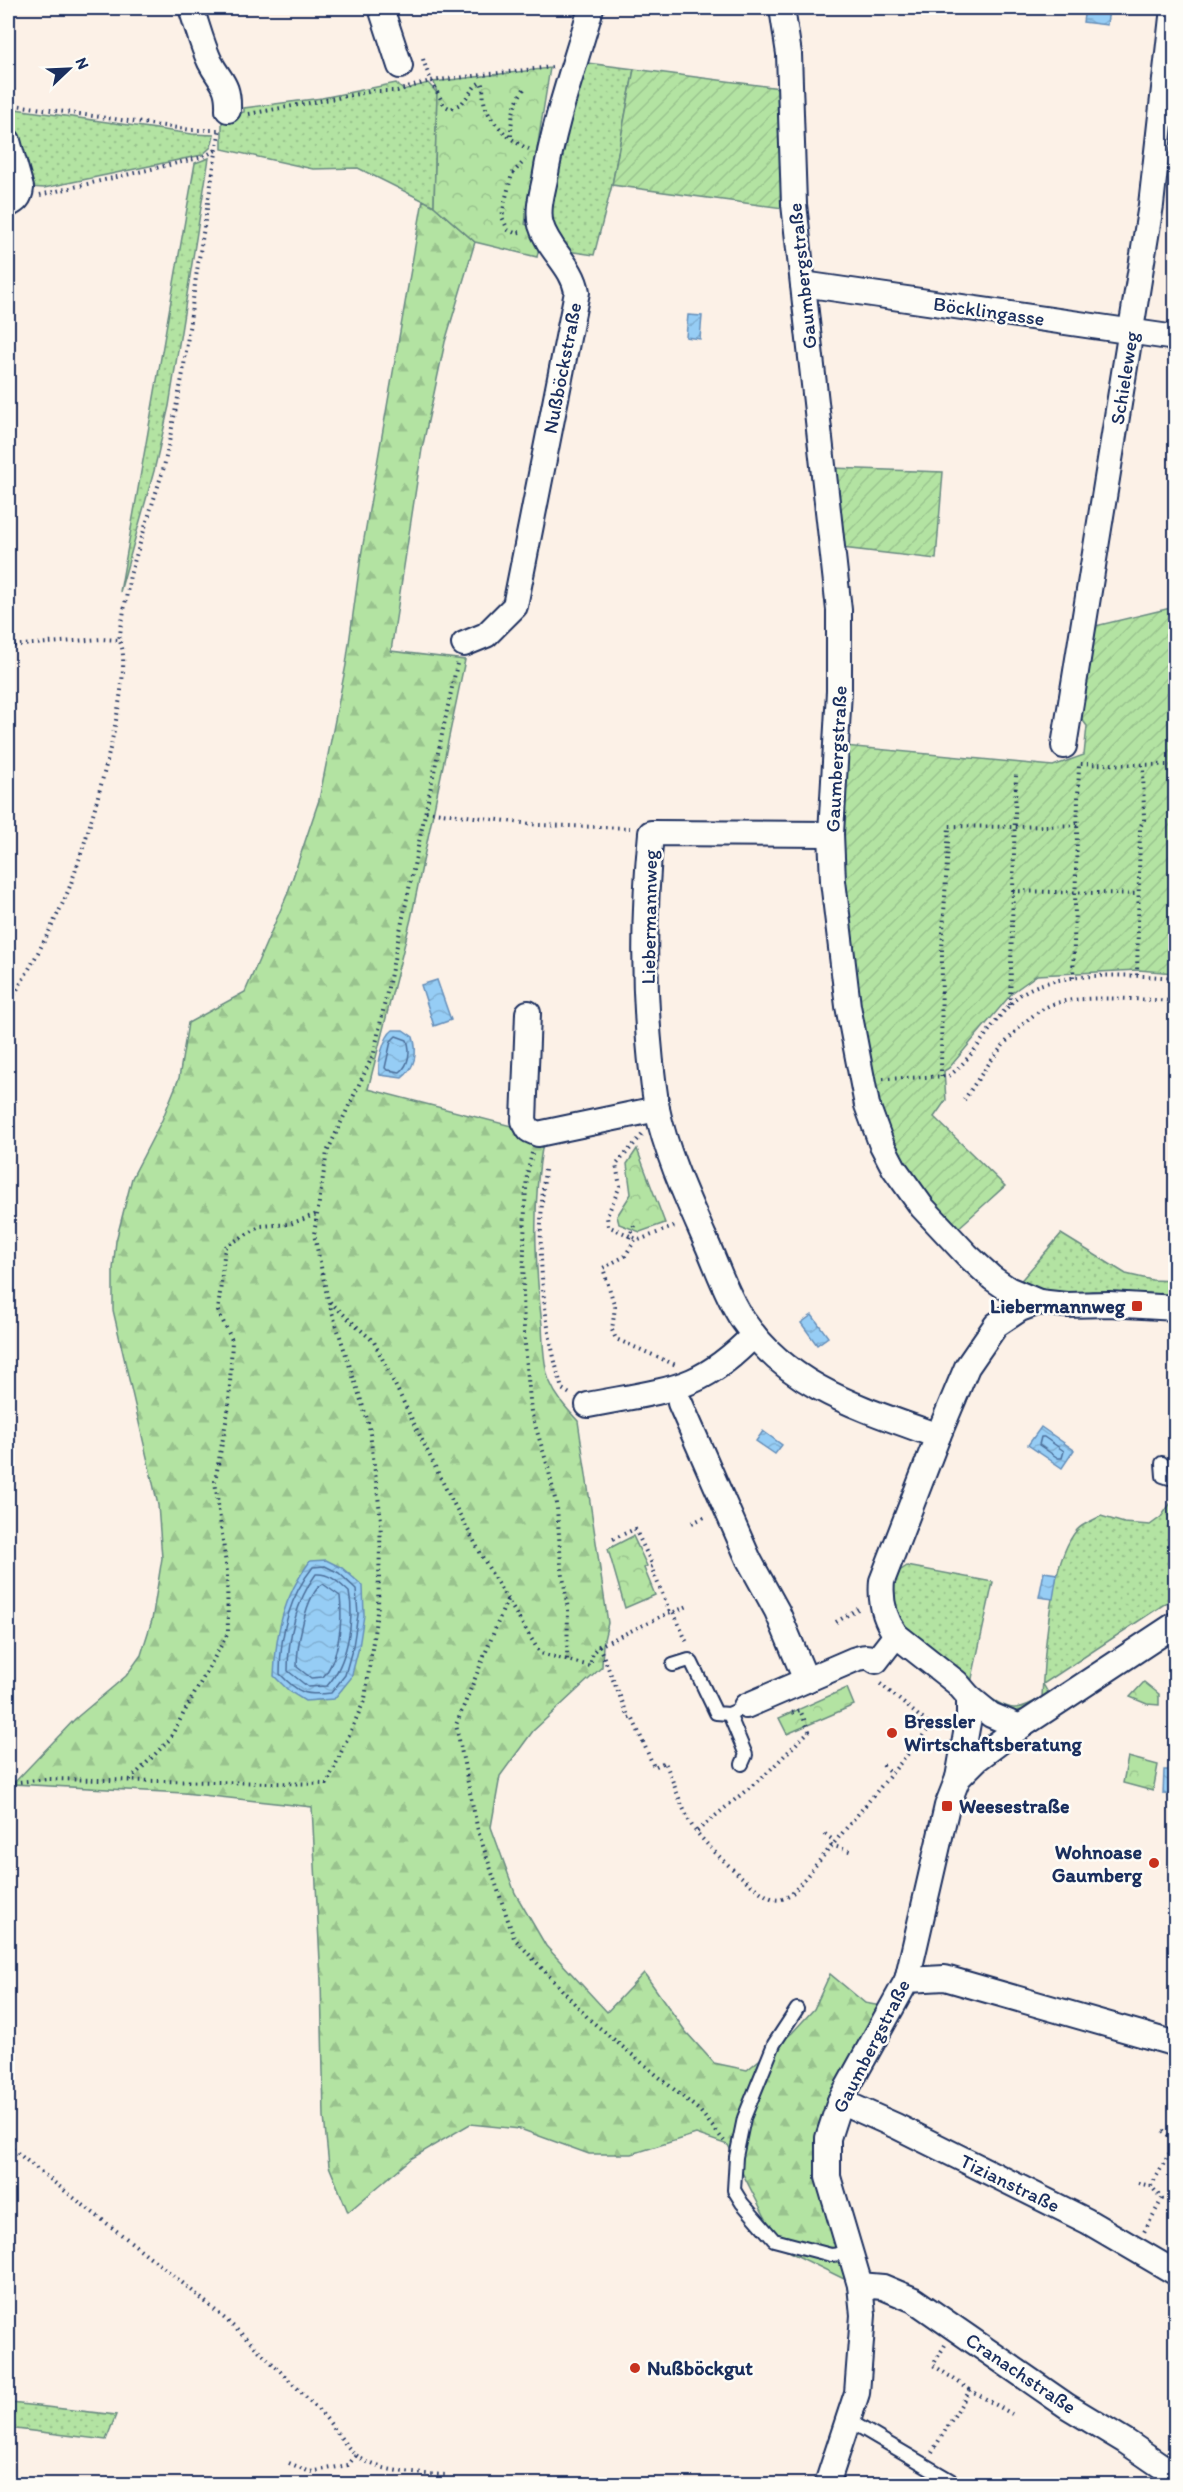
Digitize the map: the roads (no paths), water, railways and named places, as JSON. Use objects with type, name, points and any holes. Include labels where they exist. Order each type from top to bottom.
[{"type":"street","points":[[191,8],[210,63],[223,80],[228,97],[237,112]]},
{"type":"street","points":[[381,8],[400,66]]},
{"type":"street","name":"Nußböckstraße","points":[[464,644],[486,635],[515,606],[520,582],[577,292],[572,276],[547,238],[541,225],[539,212],[551,141],[591,8]]},
{"type":"street","name":"Gaumbergstraße","points":[[782,8],[789,54],[794,204],[839,610],[839,692],[831,834],[838,939],[861,1080],[873,1127],[894,1168],[922,1207],[992,1278],[1008,1289],[1039,1302],[1066,1305],[1109,1304],[1176,1308]]},
{"type":"street","name":"Schieleweg","points":[[1064,746],[1151,205],[1173,8]]},
{"type":"street","points":[[8,141],[21,188],[20,194],[12,203]]},
{"type":"street","name":"Böcklingasse","points":[[803,284],[1176,338]]},
{"type":"street","name":"Liebermannweg","points":[[831,834],[651,833],[645,901],[644,952],[659,1118],[695,1218],[741,1318],[754,1335],[798,1376],[827,1394],[938,1436]]},
{"type":"street","points":[[528,1013],[524,1121],[529,1130],[538,1134],[659,1118]]},
{"type":"street","points":[[992,1278],[997,1308],[996,1325]]},
{"type":"street","points":[[1020,1727],[991,1715],[969,1697],[957,1683],[896,1635],[890,1627],[881,1604],[882,1581],[967,1367],[996,1325],[1020,1309],[1039,1302]]},
{"type":"street","points":[[588,1405],[684,1393],[737,1352],[754,1335]]},
{"type":"street","points":[[684,1393],[748,1560],[777,1611],[806,1680]]},
{"type":"street","name":"Gaumbergstraße","points":[[827,2484],[857,2393],[863,2315],[860,2285],[828,2177],[827,2156],[830,2128],[840,2101],[907,1980],[947,1806],[958,1778],[977,1759],[1020,1727],[1176,1624]]},
{"type":"street","points":[[737,1710],[862,1657],[876,1660],[896,1635]]},
{"type":"street","points":[[958,1778],[969,1717],[969,1697]]},
{"type":"street","points":[[907,1980],[945,1978],[1176,2044]]},
{"type":"street","name":"Tizianstraße","points":[[840,2101],[896,2126],[1087,2221],[1176,2273]]},
{"type":"street","name":"Cranachstraße","points":[[860,2285],[883,2287],[914,2301],[1067,2406],[1125,2440],[1176,2476]]},
{"type":"lane","points":[[1162,1463],[1163,1476],[1176,1477]]},
{"type":"lane","points":[[674,1665],[689,1660],[716,1713],[737,1710],[746,1755],[742,1764]]},
{"type":"lane","points":[[797,2009],[774,2044],[744,2118],[736,2157],[734,2190],[742,2203],[774,2240],[831,2255],[850,2253]]},
{"type":"lane","points":[[848,2420],[957,2484]]},
{"type":"water","points":[[1085,8],[1109,9],[1107,25],[1083,22]]},
{"type":"water","points":[[688,315],[702,316],[700,339],[686,337]]},
{"type":"water","points":[[437,980],[451,1020],[434,1026],[421,985]]},
{"type":"water","points":[[393,1030],[403,1030],[413,1037],[415,1054],[413,1065],[402,1078],[380,1075],[379,1070],[384,1044]]},
{"type":"water","points":[[812,1315],[828,1337],[817,1345],[801,1323]]},
{"type":"water","points":[[1041,1427],[1074,1450],[1062,1468],[1028,1445]]},
{"type":"water","points":[[763,1431],[782,1445],[775,1454],[756,1441]]},
{"type":"water","points":[[326,1560],[342,1568],[363,1586],[364,1615],[351,1678],[334,1699],[305,1701],[289,1691],[274,1676],[279,1630],[293,1588],[310,1561]]},
{"type":"water","points":[[1044,1572],[1057,1574],[1053,1599],[1039,1597]]},
{"type":"water","points":[[1164,1770],[1175,1770],[1175,1795],[1163,1794]]},
{"type":"place","name":"Liebermannweg","points":[[1137,1306]]},
{"type":"place","name":"Bressler Wirtschaftsberatung","points":[[892,1733]]},
{"type":"place","name":"Weesestraße","points":[[947,1806]]},
{"type":"place","name":"Wohnoase Gaumberg","points":[[1154,1863]]},
{"type":"place","name":"Nußböckgut","points":[[635,2368]]}]
